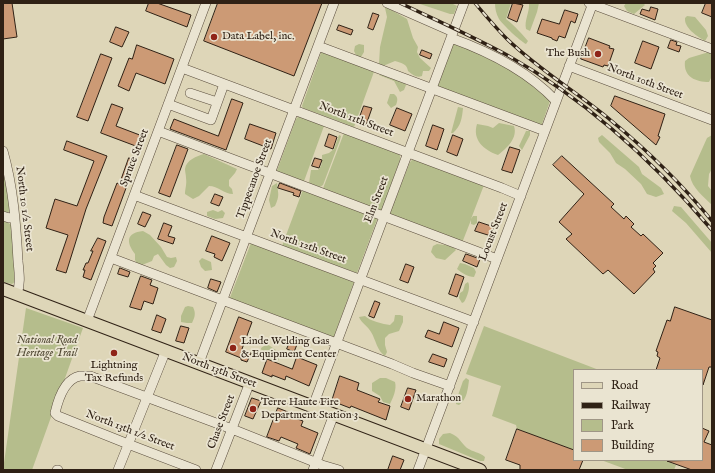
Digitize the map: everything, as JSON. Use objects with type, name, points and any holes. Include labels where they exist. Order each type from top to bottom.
[{"type":"main road","name":"North 13th Street","points":[[3,289],[480,470]]},
{"type":"street","name":"Spruce Street","points":[[87,321],[206,3]]},
{"type":"street","name":"Tippecanoe Street","points":[[199,363],[334,3]]},
{"type":"street","points":[[387,3],[475,46],[508,64],[527,77],[556,102]]},
{"type":"street","name":"Elm Street","points":[[313,406],[464,3]]},
{"type":"street","points":[[592,3],[712,49]]},
{"type":"street","name":"Locust Street","points":[[418,470],[592,3]]},
{"type":"street","points":[[318,46],[545,132]]},
{"type":"street","name":"North 10th Street","points":[[569,66],[711,117]]},
{"type":"street","name":"North 11th Street","points":[[182,68],[521,196]]},
{"type":"street","points":[[168,104],[211,120],[224,84]]},
{"type":"street","points":[[190,93],[217,102]]},
{"type":"street","points":[[158,131],[497,259]]},
{"type":"street","name":"North 10 1/2 Street","points":[[3,151],[12,194],[20,279],[17,294]]},
{"type":"street","name":"North 12th Street","points":[[134,195],[474,322]]},
{"type":"street","points":[[3,216],[9,218],[14,217]]},
{"type":"street","points":[[111,258],[450,386]]},
{"type":"street","points":[[118,470],[166,350]]},
{"type":"street","name":"North 13th 1/2 Street","points":[[147,398],[136,392],[90,376],[78,376],[68,383],[62,392],[55,413],[58,416],[196,470]]},
{"type":"street","name":"Chase Street","points":[[216,470],[250,382]]},
{"type":"street","points":[[147,398],[232,429],[315,466],[339,470]]},
{"type":"street","points":[[315,466],[334,414]]},
{"type":"green space","points":[[417,3],[453,4],[457,6],[454,14],[450,14]]},
{"type":"green space","points":[[495,3],[511,3],[506,19],[528,41],[526,44],[512,33],[499,19]]},
{"type":"green space","points":[[529,3],[539,3],[530,31],[526,29]]},
{"type":"green space","points":[[626,3],[643,3],[645,5],[634,14],[627,11],[624,6]]},
{"type":"green space","points":[[385,8],[388,8],[407,19],[413,38],[418,47],[417,52],[420,58],[431,68],[429,71],[423,71],[422,76],[415,76],[408,71],[404,64],[395,61],[383,66],[379,64],[380,47],[387,17]]},
{"type":"green space","points":[[687,16],[695,17],[706,30],[708,36],[705,41],[689,28],[685,22],[685,18]]},
{"type":"green space","points":[[454,42],[474,48],[526,79],[550,101],[541,127],[437,87]]},
{"type":"green space","points":[[359,44],[364,45],[364,52],[361,57],[357,57],[354,51],[355,46]]},
{"type":"green space","points":[[322,50],[375,69],[354,127],[303,108],[302,106]]},
{"type":"green space","points":[[709,52],[712,53],[712,76],[709,82],[691,78],[686,71],[685,61],[689,58]]},
{"type":"green space","points":[[382,74],[405,82],[406,85],[404,90],[400,92],[394,81],[379,75]]},
{"type":"green space","points":[[390,94],[394,94],[397,99],[396,105],[391,108],[387,103]]},
{"type":"green space","points":[[458,107],[463,108],[462,118],[458,128],[451,133]]},
{"type":"green space","points":[[298,117],[324,126],[303,184],[276,173]]},
{"type":"green space","points":[[499,123],[514,126],[515,130],[511,142],[498,155],[480,144],[476,135],[476,130],[477,124],[493,128]]},
{"type":"green space","points":[[526,131],[530,131],[530,135],[522,150],[519,146]]},
{"type":"green space","points":[[344,133],[400,155],[400,160],[381,212],[322,191]]},
{"type":"green space","points":[[339,135],[341,136],[340,140],[323,185],[320,187],[309,183],[311,170],[318,170],[320,168],[322,163],[322,155],[329,153],[334,149]]},
{"type":"green space","points":[[602,135],[639,167],[642,174],[661,188],[664,194],[656,197],[647,194],[641,184],[616,163],[610,153],[599,142],[598,138]]},
{"type":"green space","points":[[712,135],[712,169],[709,174],[708,186],[712,191],[712,205],[696,188],[690,176],[707,138]]},
{"type":"green space","points":[[204,154],[237,169],[229,180],[229,186],[232,189],[233,194],[209,186],[199,196],[193,199],[185,194],[185,169],[187,163]]},
{"type":"green space","points":[[413,159],[484,185],[471,219],[473,216],[477,216],[477,223],[474,225],[471,224],[471,220],[462,243],[389,215],[410,162]]},
{"type":"green space","points":[[3,164],[9,197],[10,211],[7,213],[3,213]]},
{"type":"green space","points":[[277,183],[278,199],[275,206],[271,208],[269,200],[272,186]]},
{"type":"green space","points":[[304,187],[378,217],[357,273],[282,246]]},
{"type":"green space","points":[[674,206],[681,207],[712,243],[712,253],[686,223],[672,211]]},
{"type":"green space","points":[[213,210],[218,212],[222,210],[225,213],[223,218],[215,219],[207,216],[207,212]]},
{"type":"green space","points":[[3,219],[13,227],[15,282],[12,284],[3,282]]},
{"type":"green space","points":[[143,231],[150,235],[161,247],[167,257],[176,257],[177,261],[174,267],[170,268],[166,265],[158,254],[154,256],[152,261],[142,265],[137,264],[129,239],[133,234]]},
{"type":"green space","points":[[251,243],[354,282],[333,339],[229,300]]},
{"type":"green space","points":[[437,244],[452,246],[456,250],[445,260],[436,258],[431,252],[433,246]]},
{"type":"green space","points":[[202,258],[211,262],[212,270],[205,271],[201,267],[199,261]]},
{"type":"green space","points":[[460,263],[474,268],[476,272],[474,277],[457,269]]},
{"type":"green space","points":[[468,282],[468,292],[464,302],[462,303],[459,298],[460,293],[463,291],[465,284]]},
{"type":"green space","points":[[185,307],[193,307],[195,311],[193,321],[192,323],[181,322],[181,316]]},
{"type":"green space","name":"National Road Heritage Trail","points":[[26,308],[83,328],[32,470],[3,470]]},
{"type":"green space","points":[[395,315],[403,316],[403,322],[399,331],[389,334],[385,338],[387,352],[385,356],[378,348],[370,330],[359,317],[365,316],[373,321],[390,325],[394,321]]},
{"type":"green space","points":[[484,326],[596,369],[573,369],[573,450],[517,429],[516,425],[492,416],[501,386],[466,374]]},
{"type":"green space","points":[[267,344],[279,352],[280,357],[278,361],[269,359],[262,354],[261,348]]},
{"type":"green space","points":[[380,378],[386,378],[395,382],[395,390],[390,404],[383,402],[380,396],[372,391],[372,383]]},
{"type":"green space","points":[[466,378],[469,380],[467,394],[462,403],[459,405],[456,404],[456,401],[463,381]]},
{"type":"green space","points":[[450,433],[458,438],[467,448],[485,457],[484,461],[480,461],[439,444],[439,439],[443,434]]},
{"type":"green space","points":[[604,461],[670,461],[676,465],[674,470],[628,470]]},
{"type":"building","points":[[3,3],[12,3],[17,37],[3,39]]},
{"type":"building","points":[[149,3],[157,3],[191,15],[187,27],[146,11]]},
{"type":"building","points":[[218,3],[322,3],[294,76],[204,41]]},
{"type":"building","points":[[513,3],[523,5],[517,22],[508,18]]},
{"type":"building","points":[[706,3],[712,3],[712,17],[702,13]]},
{"type":"building","points":[[651,7],[658,9],[655,20],[640,14],[642,9],[649,11]]},
{"type":"building","points":[[565,10],[578,14],[575,23],[571,21],[565,38],[559,36],[557,41],[537,33],[542,19],[559,24]]},
{"type":"building","points":[[373,13],[379,15],[373,30],[368,28]]},
{"type":"building","points":[[339,25],[353,30],[351,35],[337,30]]},
{"type":"building","points":[[116,27],[129,32],[122,47],[110,42]]},
{"type":"building","name":"The Bush","points":[[589,38],[614,49],[608,66],[604,65],[603,67],[581,59]]},
{"type":"building","points":[[671,40],[677,42],[676,45],[681,46],[679,52],[668,48]]},
{"type":"building","points":[[643,41],[659,47],[651,69],[635,63]]},
{"type":"building","points":[[137,45],[174,59],[165,84],[136,73],[129,91],[118,86],[129,58],[132,59]]},
{"type":"building","points":[[422,50],[432,54],[430,59],[420,55]]},
{"type":"building","points":[[101,54],[112,58],[88,121],[77,117]]},
{"type":"building","points":[[615,96],[665,114],[658,136],[660,137],[656,145],[611,106]]},
{"type":"building","points":[[232,99],[243,103],[226,150],[170,129],[174,119],[218,136]]},
{"type":"building","points":[[112,104],[123,108],[116,126],[145,137],[141,148],[101,133]]},
{"type":"building","points":[[364,106],[372,108],[366,125],[358,122]]},
{"type":"building","points":[[397,108],[412,114],[405,131],[390,125]]},
{"type":"building","points":[[250,124],[276,133],[271,149],[245,139]]},
{"type":"building","points":[[433,125],[444,129],[437,150],[426,146]]},
{"type":"building","points":[[329,134],[337,137],[333,149],[325,146]]},
{"type":"building","points":[[453,135],[463,139],[457,156],[447,152]]},
{"type":"building","points":[[67,141],[107,156],[86,209],[66,273],[56,270],[68,235],[46,228],[55,199],[77,206],[94,161],[64,150]]},
{"type":"building","points":[[177,145],[188,149],[170,197],[159,193]]},
{"type":"building","points":[[510,147],[520,150],[512,173],[502,170]]},
{"type":"building","points":[[562,156],[614,204],[611,207],[624,219],[626,216],[634,224],[631,227],[641,236],[643,234],[663,253],[653,263],[656,266],[653,269],[655,272],[634,294],[608,270],[603,274],[566,239],[572,234],[559,222],[584,194],[553,165]]},
{"type":"building","points":[[129,158],[136,161],[112,226],[103,223],[104,217],[117,183],[119,184]]},
{"type":"building","points":[[315,158],[322,160],[319,168],[312,166]]},
{"type":"building","points":[[280,183],[301,191],[299,197],[293,195],[294,193],[278,188]]},
{"type":"building","points":[[215,194],[223,197],[219,206],[211,203]]},
{"type":"building","points":[[143,212],[151,215],[145,227],[138,224]]},
{"type":"building","points":[[479,222],[494,227],[491,236],[475,231]]},
{"type":"building","points":[[164,223],[172,226],[168,236],[175,238],[173,244],[158,239]]},
{"type":"building","points":[[212,236],[230,243],[222,261],[214,257],[215,254],[206,251]]},
{"type":"building","points":[[98,238],[106,241],[91,280],[83,277],[85,270],[83,270],[86,263],[88,263],[93,251],[91,251]]},
{"type":"building","points":[[466,254],[480,259],[477,267],[463,261]]},
{"type":"building","points":[[406,264],[414,267],[408,283],[400,280]]},
{"type":"building","points":[[120,268],[130,272],[128,277],[118,274]]},
{"type":"building","points":[[456,274],[464,277],[457,297],[449,294]]},
{"type":"building","points":[[141,276],[152,280],[150,285],[158,288],[153,304],[144,301],[141,310],[130,307]]},
{"type":"building","points":[[211,279],[221,282],[217,292],[208,288]]},
{"type":"building","points":[[375,301],[380,303],[374,318],[369,316]]},
{"type":"building","points":[[675,307],[712,320],[712,367],[709,367],[703,385],[703,369],[656,369],[660,358],[657,356],[658,352],[656,351],[667,320],[670,321]]},
{"type":"building","points":[[157,315],[166,319],[161,333],[152,330]]},
{"type":"building","points":[[239,317],[252,322],[242,349],[251,353],[247,362],[226,352]]},
{"type":"building","points":[[444,322],[459,328],[452,347],[425,337],[428,330],[439,334]]},
{"type":"building","points":[[181,326],[189,328],[184,343],[176,341]]},
{"type":"building","points":[[291,340],[298,342],[294,352],[287,349]]},
{"type":"building","points":[[433,354],[447,359],[444,367],[429,362]]},
{"type":"building","points":[[297,357],[317,365],[309,386],[286,376],[285,380],[262,373],[267,359],[292,369]]},
{"type":"building","points":[[340,376],[359,383],[357,390],[380,399],[378,402],[390,406],[386,420],[351,406],[350,408],[332,401]]},
{"type":"building","name":"Marathon","points":[[408,388],[416,390],[409,410],[401,407]]},
{"type":"building","name":"Terre Haute Fire Department Station 3","points":[[252,398],[261,401],[253,419],[245,416]]},
{"type":"building","points":[[278,408],[288,412],[287,415],[303,421],[301,426],[318,433],[310,454],[296,448],[298,444],[281,437],[279,441],[267,437]]},
{"type":"building","points":[[703,428],[709,431],[704,442],[712,445],[712,470],[692,470],[667,461],[703,461]]},
{"type":"building","points":[[517,429],[573,450],[573,461],[583,461],[579,470],[520,470],[520,465],[506,460]]},
{"type":"building","points":[[393,456],[404,460],[400,470],[388,470]]},
{"type":"railway","points":[[400,3],[507,55],[564,91],[642,156],[712,230]]},
{"type":"railway","points":[[475,3],[507,39],[519,50],[583,98],[636,142],[688,193],[712,221]]},
{"type":"place","name":"Data Label, inc.","points":[[214,37]]},
{"type":"place","name":"The Bush","points":[[598,54]]},
{"type":"place","name":"Linde Welding Gas & Equipment Center","points":[[233,348]]},
{"type":"place","name":"Lightning Tax Refunds","points":[[114,353]]},
{"type":"place","name":"Marathon","points":[[408,399]]},
{"type":"place","name":"Terre Haute Fire Department Station 3","points":[[253,409]]}]
